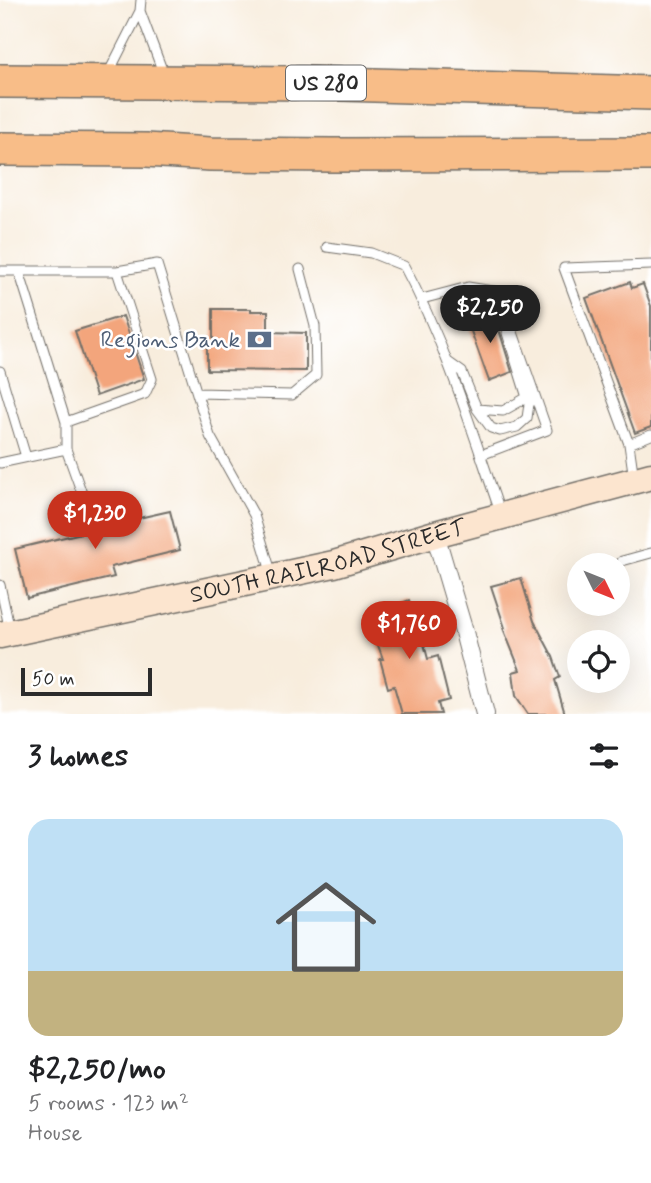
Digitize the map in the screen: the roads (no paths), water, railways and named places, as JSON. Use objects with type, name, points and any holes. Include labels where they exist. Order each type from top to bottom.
[{"type":"highway","name":"US 280","points":[[0,81],[371,84],[651,93]]},
{"type":"highway","points":[[0,149],[305,155],[651,154]]},
{"type":"street","name":"SOUTH RAILROAD STREET","points":[[5,634],[334,564],[435,534],[643,479]]},
{"type":"street","points":[[435,534],[485,714]]},
{"type":"lane","points":[[104,82],[140,11],[141,0]]},
{"type":"lane","points":[[140,11],[167,83]]},
{"type":"lane","points":[[327,247],[372,253],[404,266],[422,299],[447,361],[502,517]]},
{"type":"lane","points":[[0,271],[117,271],[157,264],[210,436],[254,515],[273,577]]},
{"type":"lane","points":[[643,479],[564,268],[651,265]]},
{"type":"lane","points":[[197,393],[292,395],[316,375],[315,326],[300,270]]},
{"type":"lane","points":[[19,271],[66,422],[66,449],[84,499]]},
{"type":"lane","points":[[66,422],[145,394],[152,379],[117,271]]},
{"type":"lane","points":[[422,299],[468,286],[499,292],[512,325],[547,430],[481,455]]},
{"type":"lane","points":[[447,361],[462,372],[477,409],[491,428],[500,431],[517,427],[527,418],[529,404],[507,333],[512,325]]},
{"type":"lane","points":[[0,371],[26,457]]},
{"type":"lane","points":[[477,409],[503,411],[526,398]]},
{"type":"lane","points":[[629,444],[651,435]]},
{"type":"lane","points":[[0,463],[66,449]]},
{"type":"lane","points":[[630,559],[651,553]]},
{"type":"lane","points":[[0,585],[5,634]]},
{"type":"place","name":"Regions Bank","points":[[260,339]]}]
